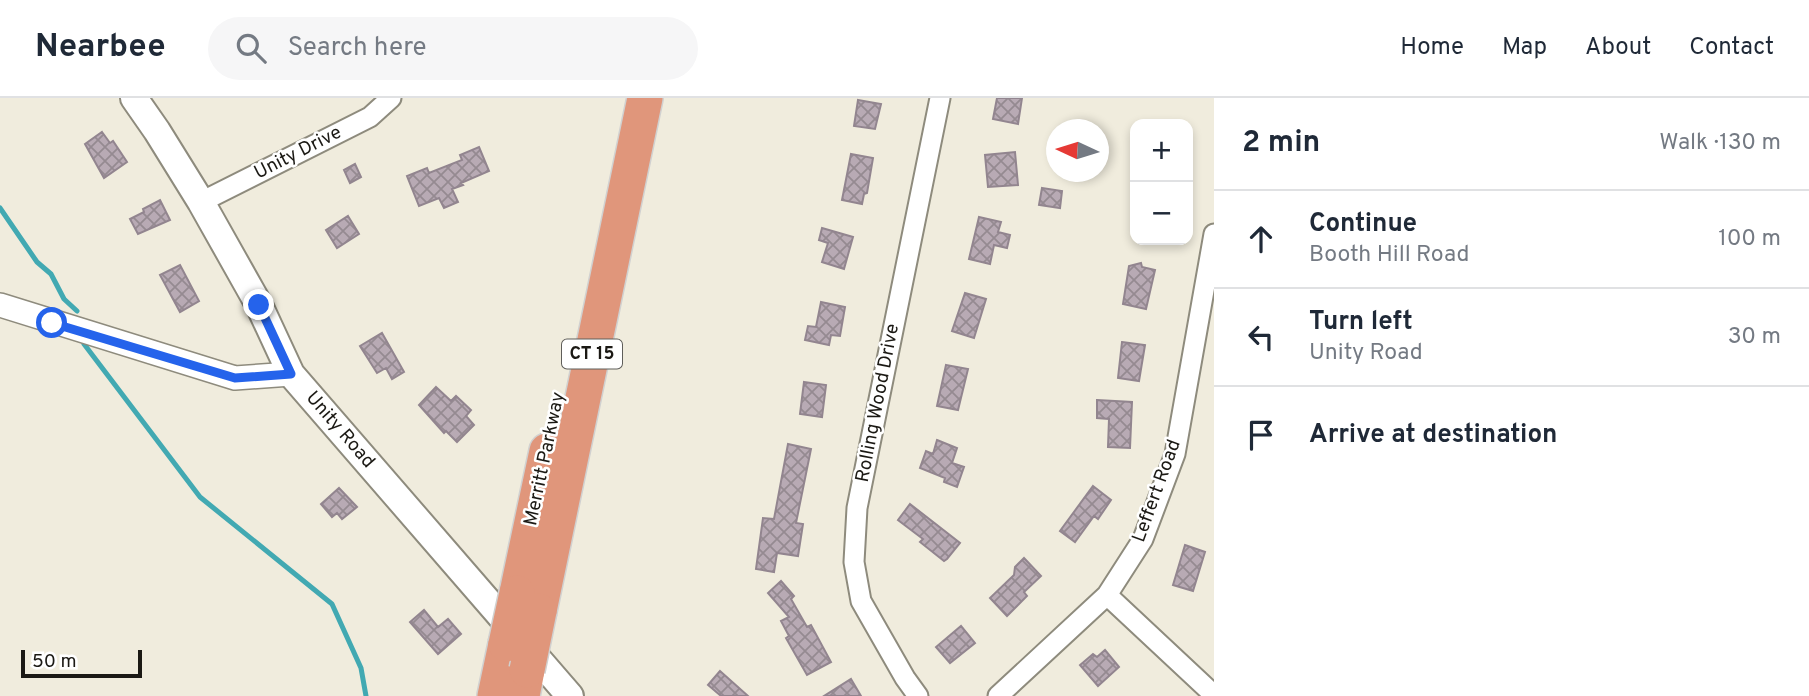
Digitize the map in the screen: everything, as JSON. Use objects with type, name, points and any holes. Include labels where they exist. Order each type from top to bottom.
[{"type":"highway","name":"Merritt Parkway","points":[[495,696],[518,670],[528,602],[622,98]]},
{"type":"highway","name":"Merritt Parkway","points":[[528,602],[645,98]]},
{"type":"main road","name":"Unity Road","points":[[134,98],[201,202],[259,305],[291,374],[569,696]]},
{"type":"street","name":"Unity Drive","points":[[201,202],[370,117],[391,98]]},
{"type":"street","name":"Rolling Wood Drive","points":[[918,696],[861,601],[854,562],[857,508],[940,98]]},
{"type":"street","name":"Leffert Road","points":[[998,696],[1107,595],[1143,539],[1175,454],[1214,234]]},
{"type":"street","points":[[0,305],[235,378],[291,374]]},
{"type":"street","points":[[1107,595],[1214,695]]},
{"type":"building","points":[[997,98],[1022,98],[1018,124],[993,119]]},
{"type":"building","points":[[858,100],[881,104],[875,129],[854,126]]},
{"type":"building","points":[[102,132],[110,143],[113,141],[127,162],[104,178],[85,144]]},
{"type":"building","points":[[479,147],[489,171],[452,189],[458,202],[444,208],[439,198],[419,206],[407,176],[427,168],[429,173],[462,160],[460,155]]},
{"type":"building","points":[[1015,152],[1018,185],[988,187],[985,155]]},
{"type":"building","points":[[851,154],[873,158],[867,193],[864,194],[862,204],[842,200]]},
{"type":"building","points":[[355,164],[361,177],[350,183],[344,170]]},
{"type":"building","points":[[1042,188],[1062,191],[1060,208],[1039,205]]},
{"type":"building","points":[[160,200],[170,220],[138,234],[130,219]]},
{"type":"building","points":[[348,216],[359,234],[337,248],[326,230]]},
{"type":"building","points":[[979,217],[1001,222],[998,232],[1010,235],[1007,248],[994,245],[990,264],[969,259]]},
{"type":"building","points":[[822,228],[853,237],[844,269],[822,262],[828,243],[819,240]]},
{"type":"building","points":[[1141,263],[1142,267],[1155,270],[1146,309],[1123,304],[1129,266]]},
{"type":"building","points":[[180,265],[199,301],[180,312],[160,275]]},
{"type":"building","points":[[965,293],[986,299],[974,338],[952,331]]},
{"type":"building","points":[[821,302],[845,307],[840,336],[831,335],[829,345],[805,340],[808,326],[816,327]]},
{"type":"building","points":[[382,333],[404,372],[392,379],[386,368],[377,373],[360,346]]},
{"type":"building","points":[[1122,342],[1145,345],[1139,381],[1118,378]]},
{"type":"building","points":[[946,365],[968,369],[958,410],[937,406]]},
{"type":"building","points":[[804,382],[826,385],[822,417],[800,414]]},
{"type":"building","points":[[436,387],[451,401],[456,396],[471,410],[466,416],[474,425],[457,442],[446,431],[444,433],[419,405]]},
{"type":"building","points":[[1097,400],[1132,402],[1130,448],[1108,447],[1109,419],[1097,418]]},
{"type":"building","points":[[937,440],[957,448],[952,463],[964,467],[957,487],[944,482],[945,478],[920,468],[926,451],[933,454]]},
{"type":"building","points":[[788,444],[811,449],[796,523],[803,524],[798,556],[777,553],[774,572],[756,569],[763,518],[774,519]]},
{"type":"building","points":[[1093,486],[1111,500],[1098,519],[1094,516],[1075,542],[1060,531]]},
{"type":"building","points":[[339,488],[357,507],[342,519],[337,513],[332,517],[321,504]]},
{"type":"building","points":[[910,504],[960,543],[944,561],[920,542],[923,539],[898,520]]},
{"type":"building","points":[[1185,545],[1205,552],[1193,591],[1173,585]]},
{"type":"building","points":[[1024,558],[1041,576],[1024,592],[1027,596],[1007,616],[990,598],[1014,575],[1015,567]]},
{"type":"building","points":[[781,581],[794,596],[791,599],[807,627],[811,625],[831,662],[807,675],[786,638],[789,636],[781,621],[789,617],[768,593]]},
{"type":"building","points":[[424,610],[438,627],[448,619],[461,634],[438,654],[410,622]]},
{"type":"building","points":[[961,626],[975,643],[950,663],[936,647]]},
{"type":"building","points":[[1105,650],[1119,667],[1098,686],[1080,665],[1093,654],[1097,657]]},
{"type":"building","points":[[720,671],[748,696],[721,696],[708,685]]},
{"type":"building","points":[[851,679],[861,696],[824,696]]},
{"type":"waterway","points":[[0,208],[37,262],[51,274],[64,299],[77,311]]},
{"type":"waterway","points":[[84,344],[200,497],[332,604],[361,668],[366,696]]},
{"type":"route","points":[[52,323],[235,378],[291,374],[259,305]]}]
